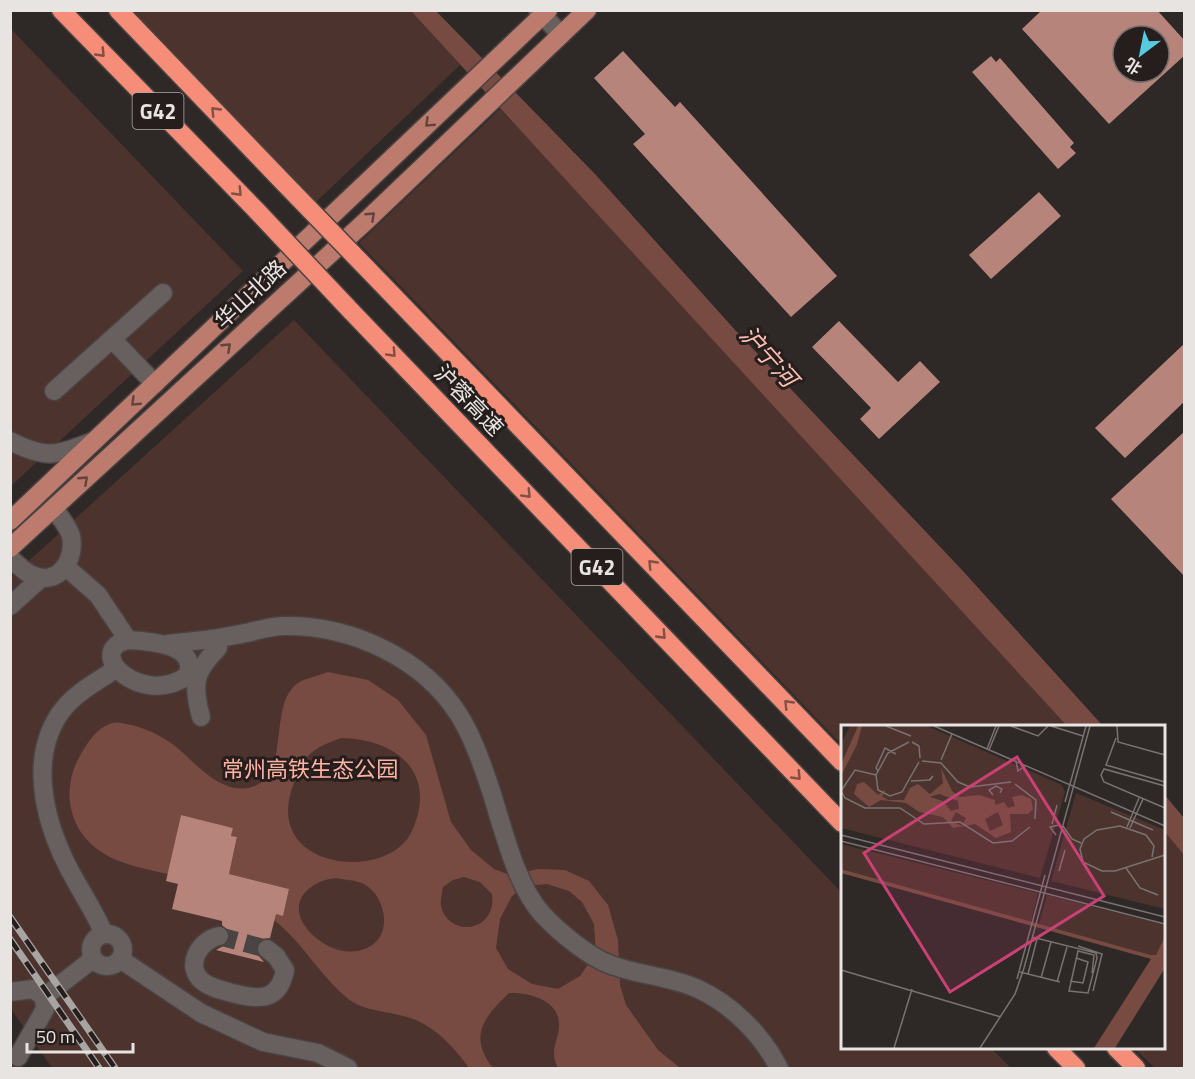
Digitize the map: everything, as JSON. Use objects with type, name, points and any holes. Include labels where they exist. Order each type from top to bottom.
[{"type":"highway","name":"沪蓉高速","points":[[61,10],[256,210],[841,821]]},
{"type":"highway","name":"沪蓉高速","points":[[118,10],[841,760]]},
{"type":"highway","points":[[1058,1049],[1076,1068]]},
{"type":"highway","points":[[1118,1049],[1136,1068]]},
{"type":"main road","name":"华山北路","points":[[10,548],[489,104],[586,10]]},
{"type":"main road","name":"华山北路","points":[[10,521],[543,12]]},
{"type":"lane","points":[[543,12],[561,35]]},
{"type":"lane","points":[[54,391],[163,293]]},
{"type":"lane","points":[[112,339],[155,384]]},
{"type":"lane","points":[[10,441],[32,452],[60,454],[94,441]]},
{"type":"lane","points":[[10,558],[30,575],[41,578],[59,575],[66,567],[71,552],[70,536],[54,509]]},
{"type":"lane","points":[[66,567],[98,595],[128,640]]},
{"type":"lane","points":[[10,606],[41,578]]},
{"type":"lane","points":[[168,644],[191,670],[201,717],[166,686],[136,682],[116,669],[112,659],[113,649],[119,642],[128,640],[168,644],[283,626],[323,628],[370,643],[404,660],[433,683],[464,725],[490,790],[505,840],[532,899],[544,915],[583,949],[607,964],[695,987],[719,1001],[753,1029],[780,1068]]},
{"type":"lane","points":[[166,686],[237,635]]},
{"type":"lane","points":[[93,959],[107,966],[120,959],[123,949],[118,939],[104,934],[95,912],[66,863],[47,812],[41,772],[47,734],[65,706],[116,669]]},
{"type":"lane","points":[[93,959],[92,944],[104,934]]},
{"type":"lane","points":[[219,936],[203,944],[195,954],[194,965],[201,980],[216,989],[254,999],[270,996],[282,983],[285,970],[276,956],[267,950]]},
{"type":"lane","points":[[44,997],[93,959]]},
{"type":"lane","points":[[120,959],[201,1013],[263,1042],[318,1053],[348,1068]]},
{"type":"lane","points":[[10,992],[33,989],[44,997],[45,1009],[18,1057]]},
{"type":"lane","points":[[201,1013],[216,989]]},
{"type":"green space","points":[[132,11],[411,11],[460,65],[316,202]]},
{"type":"green space","points":[[11,29],[243,271],[11,486]]},
{"type":"green space","points":[[500,109],[1066,725],[841,725],[841,744],[359,243]]},
{"type":"green space","name":"常州高铁生态公园","points":[[294,320],[841,892],[841,1049],[992,1049],[1011,1068],[52,1068],[11,1009],[11,577]]},
{"type":"green space","points":[[1165,832],[1184,855],[1184,1068],[1155,1068],[1135,1049],[1165,1049]]},
{"type":"shaded area","points":[[411,11],[436,11],[595,174],[736,331],[962,570],[1102,725],[1066,725]]},
{"type":"shaded area","points":[[328,672],[368,680],[398,700],[426,735],[451,822],[471,850],[494,869],[510,875],[538,869],[565,870],[589,881],[608,905],[618,940],[620,985],[626,1005],[658,1050],[680,1068],[558,1068],[554,1055],[559,1022],[557,1014],[547,1002],[524,994],[509,993],[486,1019],[480,1037],[485,1057],[493,1068],[469,1068],[450,1044],[426,1025],[407,1017],[359,1005],[336,988],[293,938],[274,920],[275,914],[283,915],[289,889],[229,874],[237,838],[231,836],[233,828],[181,815],[168,874],[118,861],[91,844],[82,833],[71,808],[71,781],[74,767],[81,754],[94,735],[102,728],[117,723],[145,729],[170,742],[200,769],[220,782],[241,789],[252,787],[264,780],[272,769],[283,706],[289,693],[301,681]],"holes":[[[341,738],[379,745],[395,753],[407,763],[416,776],[420,792],[419,810],[412,831],[399,848],[379,858],[355,862],[331,860],[310,850],[294,835],[288,812],[294,783],[306,758],[316,749]],[[464,877],[480,882],[492,894],[492,907],[487,917],[480,923],[471,927],[462,927],[445,916],[441,906],[443,887],[453,880]],[[336,878],[364,884],[378,897],[382,906],[384,926],[376,942],[367,948],[349,952],[322,943],[308,930],[299,914],[301,898],[312,887],[327,879]],[[547,884],[569,891],[582,902],[594,924],[596,953],[580,976],[558,989],[532,984],[508,969],[496,948],[500,919],[512,896],[525,886]]]},
{"type":"shaded area","points":[[1165,795],[1184,818],[1184,855],[1165,832]]},
{"type":"building","points":[[1042,10],[1157,10],[1170,24],[1111,24],[1111,84],[1153,84],[1109,124],[1022,29]]},
{"type":"building","points":[[1171,26],[1185,41],[1185,55],[1171,68]]},
{"type":"building","points":[[623,51],[675,107],[680,102],[837,276],[791,317],[633,144],[645,134],[594,78]]},
{"type":"building","points":[[991,56],[996,62],[1000,58],[1074,143],[1070,147],[1076,153],[1058,169],[972,72]]},
{"type":"building","points":[[1039,192],[1061,216],[991,279],[969,255]]},
{"type":"building","points":[[839,321],[898,382],[920,361],[940,382],[879,439],[860,419],[871,408],[812,347]]},
{"type":"building","points":[[1185,343],[1185,401],[1125,458],[1095,428]]},
{"type":"building","points":[[1185,431],[1185,577],[1111,499]]},
{"type":"building","points":[[181,815],[233,828],[231,836],[237,837],[229,874],[289,889],[283,916],[276,914],[270,938],[262,939],[256,947],[257,954],[264,962],[216,950],[227,944],[230,939],[229,932],[222,925],[222,921],[172,909],[178,884],[166,881]]},
{"type":"tunnel","points":[[219,936],[267,949]]},
{"type":"railway","points":[[10,917],[115,1068]]},
{"type":"railway","points":[[10,939],[99,1068]]},
{"type":"water label","name":"沪宁河","points":[[769,356]]}]
